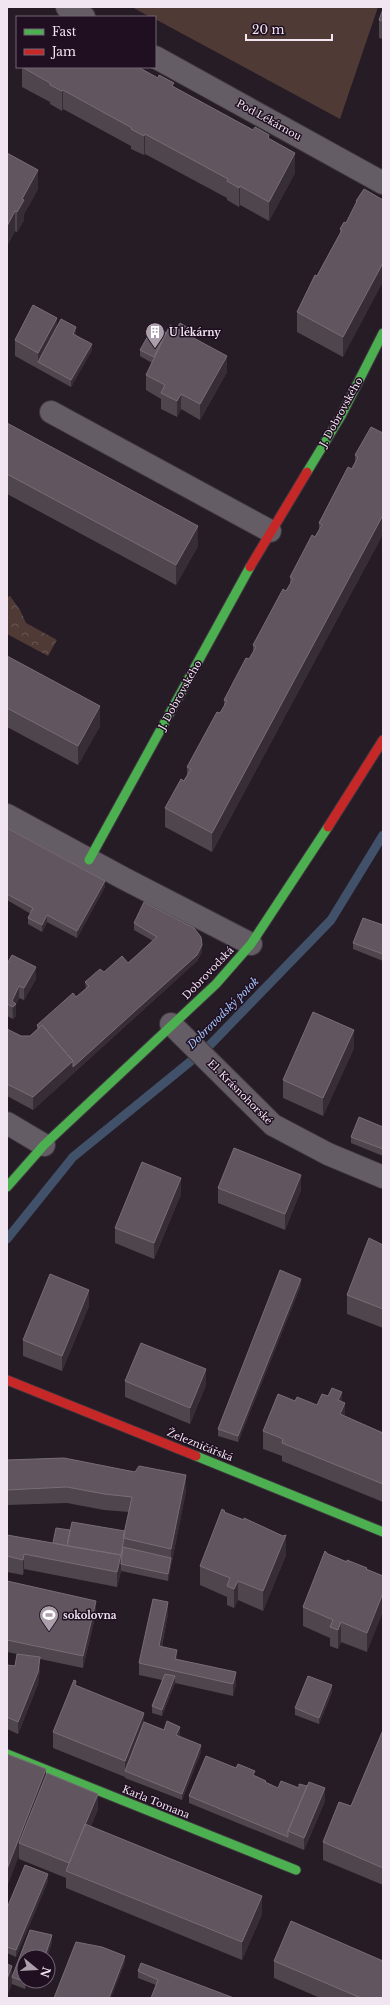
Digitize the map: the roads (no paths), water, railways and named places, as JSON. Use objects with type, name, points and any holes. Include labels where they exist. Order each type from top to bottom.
[{"type":"street","points":[[67,7],[82,16]]},
{"type":"street","name":"Pod Lékárnou","points":[[156,57],[383,183]]},
{"type":"street","name":"J. Dobrovského","points":[[89,860],[270,531],[341,416],[383,333]]},
{"type":"street","points":[[51,412],[270,531]]},
{"type":"street","name":"Dobrovodská","points":[[7,1187],[44,1145],[171,1024],[216,984],[251,944],[296,878],[383,740]]},
{"type":"street","points":[[7,815],[89,860],[251,944]]},
{"type":"street","name":"El. Krásnohorské","points":[[171,1024],[273,1125],[328,1154],[383,1177]]},
{"type":"street","points":[[7,1123],[44,1145]]},
{"type":"street","name":"Železničářská","points":[[7,1380],[383,1532]]},
{"type":"street","name":"Karla Tomana","points":[[7,1754],[296,1870]]},
{"type":"waterway","name":"Dobrovodský potok","points":[[7,1239],[73,1157],[207,1048],[331,920],[383,835]]},
{"type":"place","name":"U lékárny","points":[[155,349]]},
{"type":"place","name":"sokolovna","points":[[49,1632]]}]
